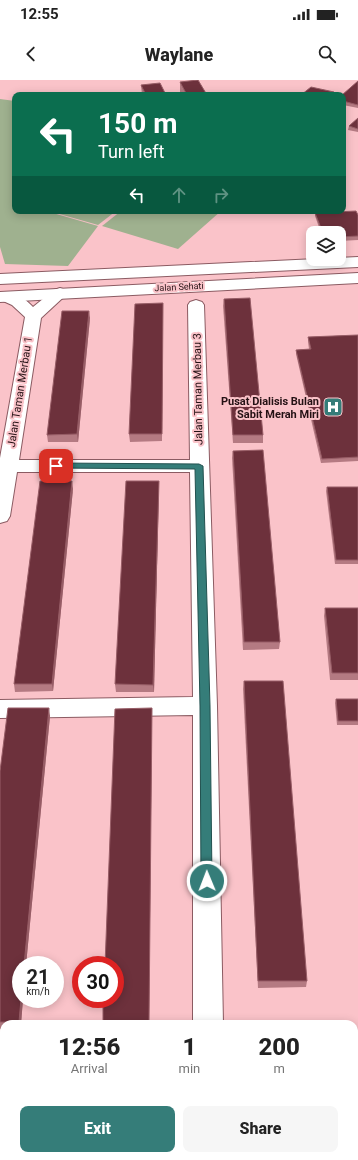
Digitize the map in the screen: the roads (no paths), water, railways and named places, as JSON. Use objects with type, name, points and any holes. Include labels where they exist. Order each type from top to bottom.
[{"type":"street","name":"Jalan Sehati","points":[[0,279],[358,262]]},
{"type":"street","points":[[24,277],[15,281],[2,292],[18,302],[33,316],[60,293]]},
{"type":"street","name":"Jalan Sehati","points":[[2,292],[60,293],[358,278]]},
{"type":"street","name":"Jalan Taman Merbau 3","points":[[196,305],[205,706],[208,1020]]},
{"type":"street","name":"Jalan Taman Merbau 1","points":[[0,516],[33,316]]},
{"type":"street","points":[[8,466],[199,466]]},
{"type":"street","points":[[0,708],[205,706]]},
{"type":"place","name":"Pusat Dialisis Bulan Sabit Merah Miri","points":[[333,407]]}]
